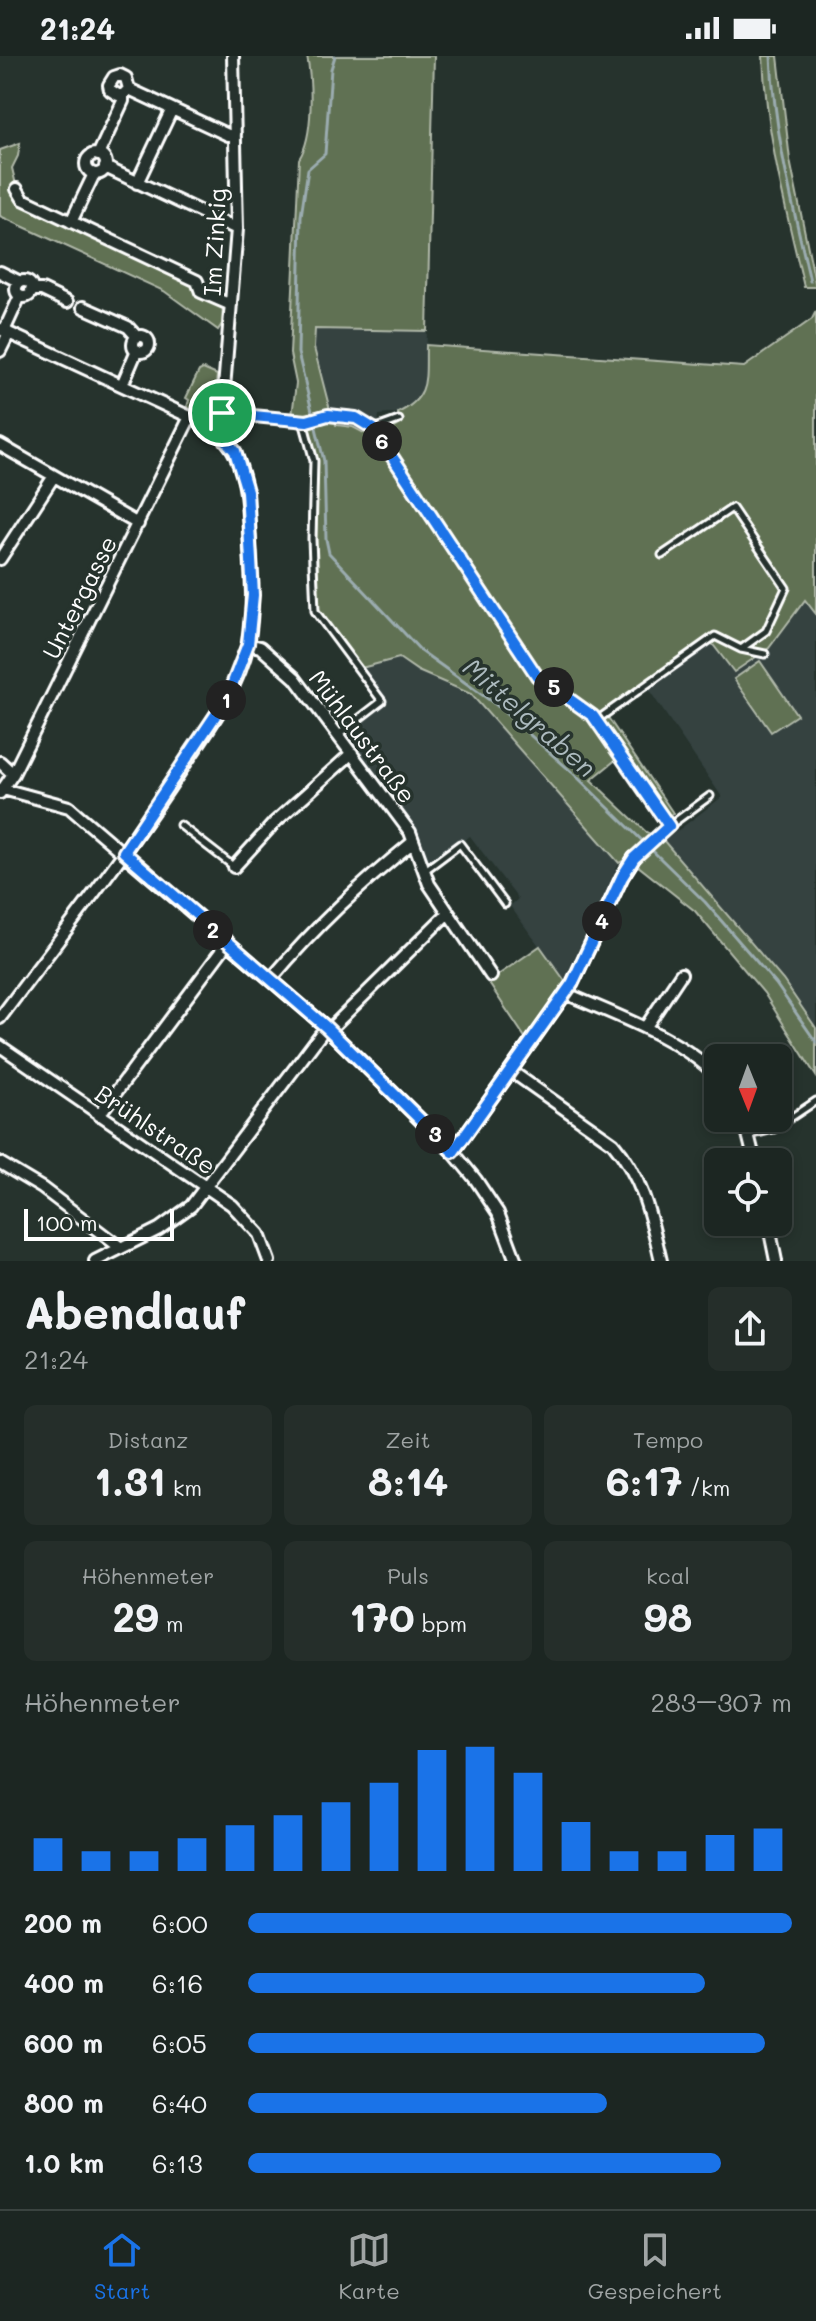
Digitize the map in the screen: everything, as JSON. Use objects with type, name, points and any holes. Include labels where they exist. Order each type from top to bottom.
[{"type":"street","name":"Im Zinkig","points":[[216,429],[222,413],[237,229],[233,56]]},
{"type":"street","points":[[98,155],[126,92],[228,135],[235,134]]},
{"type":"street","points":[[137,183],[172,109]]},
{"type":"street","points":[[92,155],[98,155],[104,160],[105,167],[99,174],[94,174],[88,171],[86,162],[92,155]]},
{"type":"street","points":[[105,167],[237,229]]},
{"type":"street","points":[[71,222],[94,174]]},
{"type":"street","points":[[17,189],[23,199],[197,281],[201,292],[231,305]]},
{"type":"street","points":[[0,272],[29,283],[31,290],[27,296],[20,296]]},
{"type":"street","points":[[20,282],[16,289],[20,296]]},
{"type":"street","points":[[31,290],[42,290],[67,302]]},
{"type":"street","points":[[0,351],[4,331],[20,296]]},
{"type":"street","points":[[83,307],[128,327],[137,337],[133,344],[137,350],[122,385]]},
{"type":"street","points":[[0,1018],[124,852],[227,698],[248,644],[253,595],[247,491],[235,451],[216,429],[4,331]]},
{"type":"street","name":"Untergasse","points":[[2,791],[190,417]]},
{"type":"street","points":[[0,445],[138,524]]},
{"type":"street","points":[[0,559],[54,476]]},
{"type":"street","name":"Mühlaustraße","points":[[248,644],[260,647],[295,678],[410,832],[429,884],[491,976]]},
{"type":"street","points":[[234,867],[275,822],[352,753]]},
{"type":"street","points":[[0,762],[13,774]]},
{"type":"street","points":[[2,791],[69,807],[327,1028],[453,1152],[489,1198],[506,1230],[516,1261]]},
{"type":"street","points":[[271,979],[314,929],[355,889],[413,842]]},
{"type":"street","points":[[453,1152],[565,993],[622,877],[637,855]]},
{"type":"street","points":[[95,1261],[183,1213],[327,1028],[447,914]]},
{"type":"street","points":[[99,1115],[228,942]]},
{"type":"street","points":[[645,1028],[681,974]]},
{"type":"street","points":[[565,993],[645,1028],[704,1067]]},
{"type":"street","name":"Brühlstraße","points":[[0,1046],[232,1205],[259,1234],[269,1261]]},
{"type":"street","points":[[511,1071],[613,1143],[621,1152],[647,1200],[661,1261]]},
{"type":"street","points":[[748,1132],[752,1148]]},
{"type":"street","points":[[0,1163],[42,1188],[121,1248]]},
{"type":"street","points":[[771,1236],[776,1261]]},
{"type":"lane","points":[[222,413],[305,421],[328,415],[356,418],[374,429],[537,676],[597,720],[669,826]]},
{"type":"lane","points":[[374,429],[399,420]]},
{"type":"lane","points":[[305,421],[314,461],[312,539],[315,611],[382,701],[338,734]]},
{"type":"lane","points":[[662,555],[732,508],[786,588],[766,631],[741,649]]},
{"type":"lane","points":[[597,720],[715,636],[741,649],[765,654]]},
{"type":"lane","points":[[637,855],[669,826],[710,796]]},
{"type":"lane","points":[[180,825],[234,867]]},
{"type":"lane","points":[[424,871],[460,844],[505,904]]},
{"type":"lane","points":[[749,1135],[774,1129],[816,1101]]},
{"type":"shaded area","points":[[315,328],[427,331],[425,386],[421,397],[413,406],[398,413],[379,415],[378,423],[358,412],[330,410],[314,348]]},
{"type":"shaded area","points":[[806,599],[816,614],[816,1028],[783,980],[664,841],[722,797],[647,687],[712,642],[734,672],[769,648]]},
{"type":"shaded area","points":[[399,658],[418,671],[471,694],[619,863],[565,981],[510,906],[518,899],[470,836],[428,866],[415,829],[345,733],[386,702],[361,668]]},
{"type":"green space","points":[[307,56],[434,56],[427,331],[315,329],[314,348],[330,410],[338,410],[336,425],[353,427],[364,433],[369,425],[377,428],[382,436],[399,425],[398,413],[416,400],[424,385],[426,345],[744,367],[812,319],[816,311],[816,614],[805,600],[769,648],[734,672],[711,642],[607,716],[673,813],[661,821],[618,758],[591,780],[646,832],[664,841],[783,980],[816,1028],[816,1076],[764,993],[695,911],[628,858],[619,863],[471,694],[418,671],[399,658],[361,668],[318,611],[315,539],[317,462],[305,417],[292,416],[296,383],[290,354],[299,159],[307,137],[310,109]]},
{"type":"green space","points":[[763,56],[778,56],[790,160],[816,287],[804,287],[790,230],[773,144]]},
{"type":"green space","points":[[20,143],[12,168],[17,189],[13,195],[195,283],[223,304],[222,324],[218,330],[164,291],[0,216],[0,150]]},
{"type":"green space","points":[[203,369],[217,375],[213,410],[203,416],[187,407],[189,400],[186,398],[199,371]]},
{"type":"green space","points":[[760,661],[797,715],[771,732],[734,679]]},
{"type":"green space","points":[[540,946],[565,981],[526,1039],[488,982]]},
{"type":"waterway","name":"Mittelgraben","points":[[335,56],[331,69],[325,154],[308,169],[301,216],[298,353],[324,461],[329,553],[421,651],[495,704],[574,774],[705,902],[776,984],[816,1042]]},
{"type":"waterway","points":[[771,56],[780,141],[810,281]]},
{"type":"route","points":[[222,413],[307,421],[328,415],[356,418],[374,429],[537,676],[593,716],[669,826],[634,858],[572,984],[453,1152],[326,1027],[124,852],[211,725],[239,672],[248,644],[253,595],[247,491],[235,451],[216,429],[222,413]]}]
